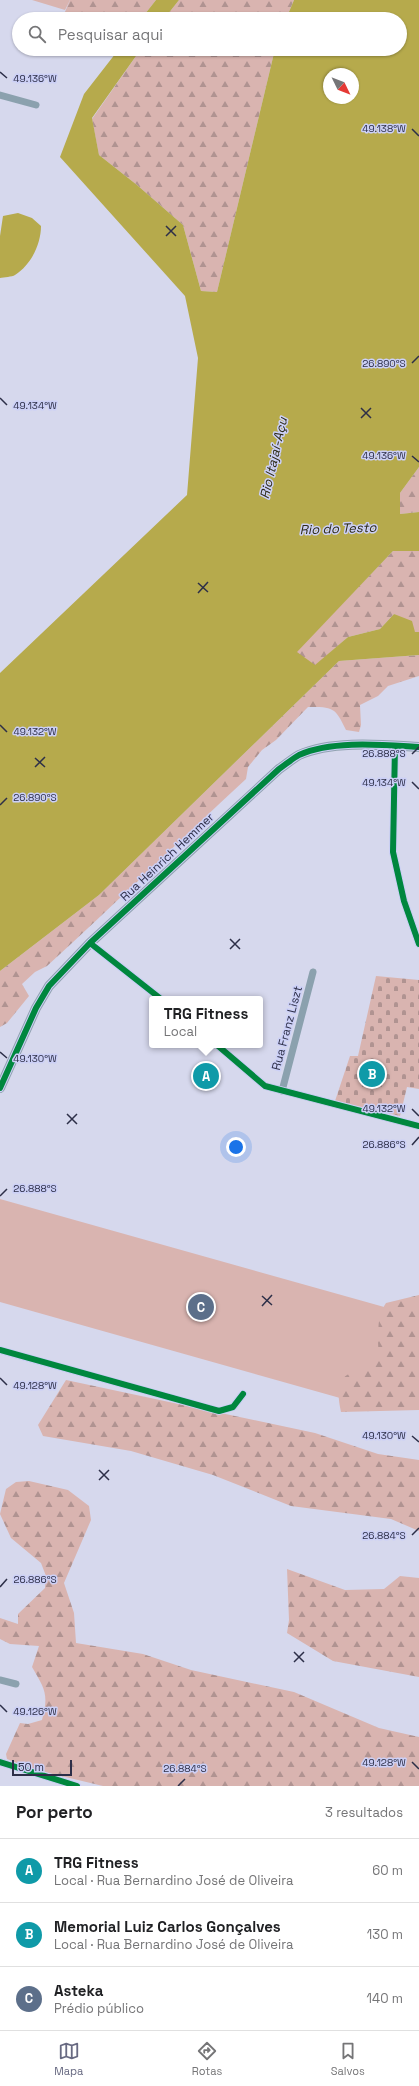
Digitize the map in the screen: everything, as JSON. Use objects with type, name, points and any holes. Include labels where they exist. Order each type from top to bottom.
[{"type":"street","points":[[0,95],[36,106]]},
{"type":"street","name":"Rua Heinrich Hemmer","points":[[0,1088],[36,1008],[49,986],[90,943],[256,787],[294,759],[318,749],[341,746],[395,746],[419,748]]},
{"type":"street","points":[[395,746],[393,852],[404,901],[419,944]]},
{"type":"street","points":[[90,943],[157,996]]},
{"type":"street","name":"Rua Franz Liszt","points":[[282,1091],[313,972]]},
{"type":"street","points":[[221,1048],[265,1086],[419,1126]]},
{"type":"street","points":[[0,1350],[219,1411],[233,1407],[244,1394]]},
{"type":"street","points":[[0,1680],[16,1684]]},
{"type":"street","points":[[0,1762],[77,1786]]},
{"type":"green space","points":[[32,0],[70,0],[65,10]]},
{"type":"green space","points":[[70,0],[156,0],[147,12],[65,12]]},
{"type":"green space","points":[[179,0],[294,0],[289,12],[170,12]]},
{"type":"green space","points":[[136,56],[273,56],[217,292],[201,291],[183,225],[137,185],[99,155],[92,119]]},
{"type":"green space","points":[[419,467],[419,512],[400,514],[400,493]]},
{"type":"green space","points":[[393,551],[419,551],[419,632],[415,632],[394,614],[380,629],[348,637],[315,666],[296,652]]},
{"type":"green space","points":[[419,655],[419,676],[388,686],[378,696],[360,705],[361,725],[359,732],[346,730],[336,713],[328,708],[308,707],[276,740],[262,750],[248,767],[246,779],[47,966],[35,972],[22,984],[29,996],[7,1023],[0,1027],[0,971],[99,895],[339,661]]},
{"type":"green space","points":[[376,976],[419,980],[419,1089],[407,1087],[400,1116],[335,1101],[350,1056],[358,1056]]},
{"type":"green space","points":[[0,1199],[402,1312],[372,1407],[0,1302]]},
{"type":"green space","points":[[419,1295],[419,1410],[341,1412],[339,1395],[340,1384],[344,1377],[372,1362],[377,1354],[379,1322],[381,1313],[386,1303]]},
{"type":"green space","points":[[66,1380],[315,1433],[378,1454],[419,1460],[419,1531],[391,1519],[291,1506],[213,1475],[131,1451],[43,1436],[38,1425]]},
{"type":"green space","points":[[29,1481],[68,1490],[89,1506],[91,1520],[64,1583],[74,1613],[76,1643],[143,1654],[191,1670],[294,1692],[379,1728],[419,1737],[419,1786],[103,1786],[32,1769],[7,1759],[6,1754],[20,1723],[28,1724],[42,1720],[45,1704],[43,1687],[32,1667],[39,1646],[10,1644],[0,1639],[0,1618],[18,1624],[18,1614],[45,1588],[46,1576],[41,1563],[11,1538],[0,1514],[6,1489],[16,1482]]},
{"type":"green space","points":[[287,1569],[345,1590],[384,1589],[400,1576],[419,1578],[419,1677],[333,1661],[287,1633],[289,1620]]},
{"type":"water","points":[[156,0],[179,0],[170,12],[147,12]]},
{"type":"water","points":[[294,0],[419,0],[419,467],[400,493],[400,514],[419,512],[419,551],[393,551],[297,652],[315,665],[348,637],[380,629],[394,614],[412,621],[415,632],[419,632],[419,655],[339,661],[99,895],[0,971],[0,673],[187,495],[198,358],[185,296],[60,157],[84,94],[114,56],[136,56],[92,118],[99,155],[137,185],[183,225],[201,291],[217,292],[273,56],[407,56],[407,12],[289,12]]},
{"type":"water","points":[[18,213],[32,218],[41,226],[41,233],[34,254],[26,266],[14,276],[0,278],[0,236],[3,216]]},
{"type":"cycle path","points":[[0,1088],[36,1008],[49,986],[90,943],[279,769],[299,755],[312,750],[327,747],[342,745],[390,745],[419,747]]},
{"type":"cycle path","points":[[395,746],[393,852],[404,901],[419,944]]},
{"type":"cycle path","points":[[90,943],[157,996]]},
{"type":"cycle path","points":[[221,1048],[265,1086],[419,1126]]},
{"type":"cycle path","points":[[0,1350],[219,1411],[233,1407],[243,1394]]},
{"type":"cycle path","points":[[0,1762],[77,1786]]},
{"type":"place","name":"Memorial Luiz Carlos Gonçalves","points":[[372,1074]]},
{"type":"place","name":"TRG Fitness","points":[[206,1076]]},
{"type":"place","name":"Asteka","points":[[201,1307]]},
{"type":"water label","name":"Rio Itajaí-Açu","points":[[273,458]]},
{"type":"water label","name":"Rio do Testo","points":[[338,528]]}]
